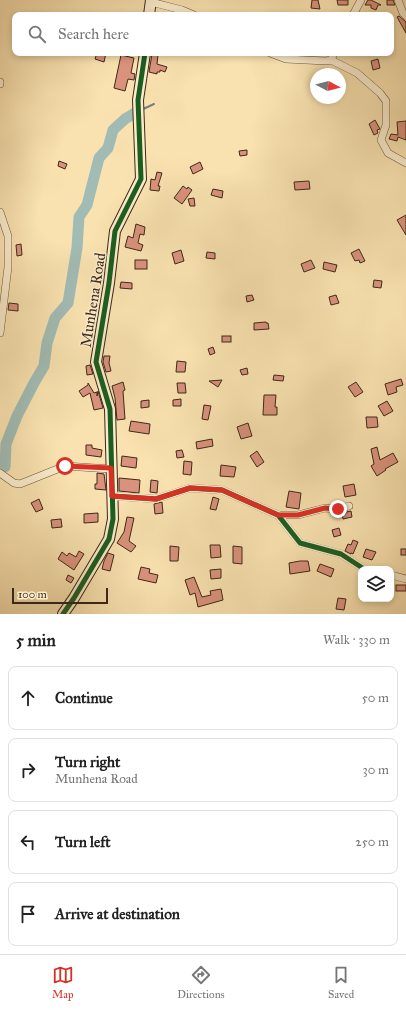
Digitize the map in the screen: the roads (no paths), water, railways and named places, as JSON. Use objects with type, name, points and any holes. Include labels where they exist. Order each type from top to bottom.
[{"type":"street","points":[[355,12],[361,0]]},
{"type":"street","points":[[398,0],[403,13],[406,16]]},
{"type":"street","points":[[149,12],[151,1],[187,12]]},
{"type":"street","name":"Munhena Road","points":[[63,614],[109,539],[113,519],[110,409],[96,362],[109,283],[115,231],[141,179],[138,100],[145,56]]},
{"type":"street","points":[[278,56],[286,59],[331,60],[357,73],[380,93],[386,101],[386,125],[381,140],[388,153],[406,162]]},
{"type":"street","points":[[331,60],[333,56]]},
{"type":"street","points":[[0,212],[8,236],[8,267],[0,333]]},
{"type":"street","points":[[0,473],[14,484],[20,484],[65,466],[111,468]]},
{"type":"street","points":[[112,496],[156,499],[190,488],[222,490],[278,515],[298,515],[325,508],[338,509],[349,506]]},
{"type":"street","points":[[278,515],[300,543],[342,554],[360,566]]},
{"type":"street","points":[[394,576],[406,578]]},
{"type":"waterway","points":[[141,110],[154,104]]},
{"type":"waterway","points":[[5,467],[6,444],[17,416],[44,366],[47,343],[55,318],[68,303],[77,248],[79,217],[87,205],[99,158],[108,148],[113,130],[125,119],[135,113]]}]
